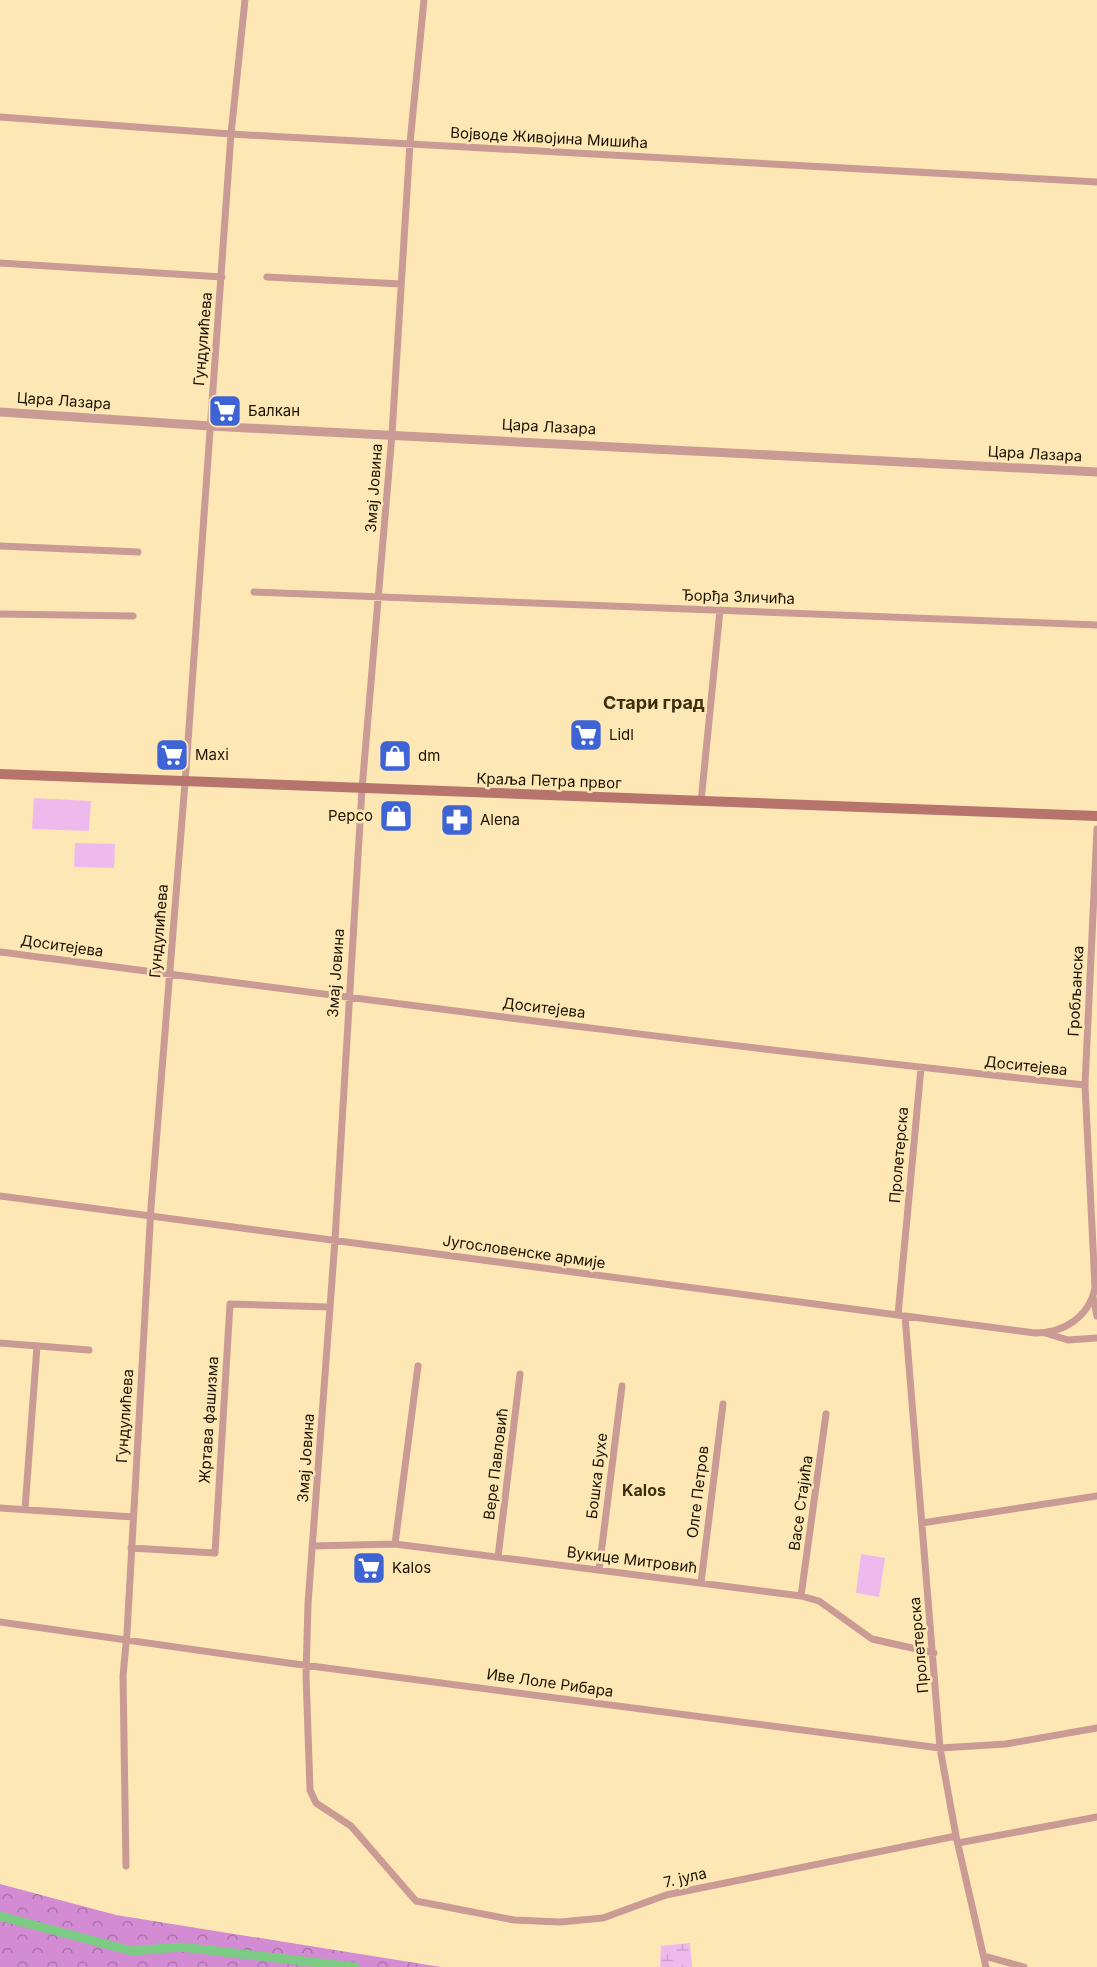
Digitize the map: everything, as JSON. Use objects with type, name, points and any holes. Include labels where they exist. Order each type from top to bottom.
[{"type":"main road","name":"Краља Петра првог","points":[[0,774],[1097,816]]},
{"type":"street","name":"Гундулићева","points":[[126,1866],[123,1676],[151,1217],[231,134],[245,0]]},
{"type":"street","name":"Змај Јовина","points":[[420,1903],[410,1896],[351,1826],[314,1798],[309,1785],[307,1665],[312,1546],[335,1240],[362,789],[392,434],[410,143],[424,0]]},
{"type":"street","name":"Војводе Живојина Мишића","points":[[0,117],[231,134],[1097,182]]},
{"type":"street","points":[[0,263],[222,277]]},
{"type":"street","points":[[267,277],[401,284]]},
{"type":"street","name":"Цара Лазара","points":[[0,412],[210,426],[1097,472]]},
{"type":"street","points":[[0,546],[138,552]]},
{"type":"street","name":"Ђорђа Зличића","points":[[254,592],[1097,625]]},
{"type":"street","points":[[702,802],[720,610]]},
{"type":"street","points":[[0,614],[133,616]]},
{"type":"street","name":"Гробљанска","points":[[1093,1297],[1096,1276],[1085,1085],[1097,830]]},
{"type":"street","name":"Доситејева","points":[[0,952],[348,998],[921,1068],[1085,1085]]},
{"type":"street","name":"Пролетерска","points":[[921,1068],[901,1316],[934,1653],[940,1748],[957,1840],[986,1967]]},
{"type":"street","name":"Југословенске армије","points":[[0,1196],[901,1316],[1045,1333],[1068,1340],[1097,1338]]},
{"type":"street","points":[[1093,1297],[1097,1316]]},
{"type":"street","name":"Југословенске армије","points":[[1045,1333],[1063,1329],[1073,1322],[1088,1307],[1093,1297]]},
{"type":"street","name":"Жртава фашизма","points":[[131,1548],[215,1553],[230,1304],[329,1307]]},
{"type":"street","points":[[0,1343],[89,1350]]},
{"type":"street","points":[[25,1509],[37,1346]]},
{"type":"street","points":[[395,1544],[418,1366]]},
{"type":"street","name":"Вере Павловић","points":[[498,1557],[520,1374]]},
{"type":"street","name":"Бошка Бухе","points":[[599,1570],[622,1386]]},
{"type":"street","name":"Олге Петров","points":[[701,1583],[723,1404]]},
{"type":"street","name":"Васе Стајића","points":[[801,1596],[826,1414]]},
{"type":"street","points":[[922,1523],[1097,1496]]},
{"type":"street","points":[[0,1508],[133,1517]]},
{"type":"street","name":"Вукице Митровић","points":[[312,1546],[395,1544],[801,1596],[819,1601],[872,1639],[934,1653]]},
{"type":"street","name":"Иве Лоле Рибара","points":[[0,1622],[307,1665],[940,1748],[1006,1744],[1097,1728]]},
{"type":"street","name":"7. јула","points":[[420,1903],[514,1920],[560,1922],[592,1920],[666,1895],[957,1840],[1097,1817]]},
{"type":"street","points":[[984,1956],[1024,1967]]},
{"type":"green space","points":[[34,798],[91,801],[89,831],[32,829]]},
{"type":"green space","points":[[75,843],[115,844],[114,868],[74,867]]},
{"type":"green space","points":[[861,1554],[885,1558],[879,1597],[856,1593]]},
{"type":"green space","points":[[0,1884],[116,1915],[441,1967],[0,1967]]},
{"type":"green space","points":[[690,1943],[692,1967],[660,1967],[661,1946]]},
{"type":"waterway","points":[[0,1916],[132,1951],[181,1947],[355,1967]]},
{"type":"place","name":"Балкан","points":[[225,411]]},
{"type":"place","name":"Lidl","points":[[586,735]]},
{"type":"place","name":"Maxi","points":[[172,755]]},
{"type":"place","name":"dm","points":[[395,756]]},
{"type":"place","name":"Pepco","points":[[396,816]]},
{"type":"place","name":"Alena","points":[[457,820]]},
{"type":"place","name":"Kalos","points":[[369,1568]]},
{"type":"district","name":"Стари град","points":[[654,703]]},
{"type":"district","name":"Kalos","points":[[644,1490]]}]
